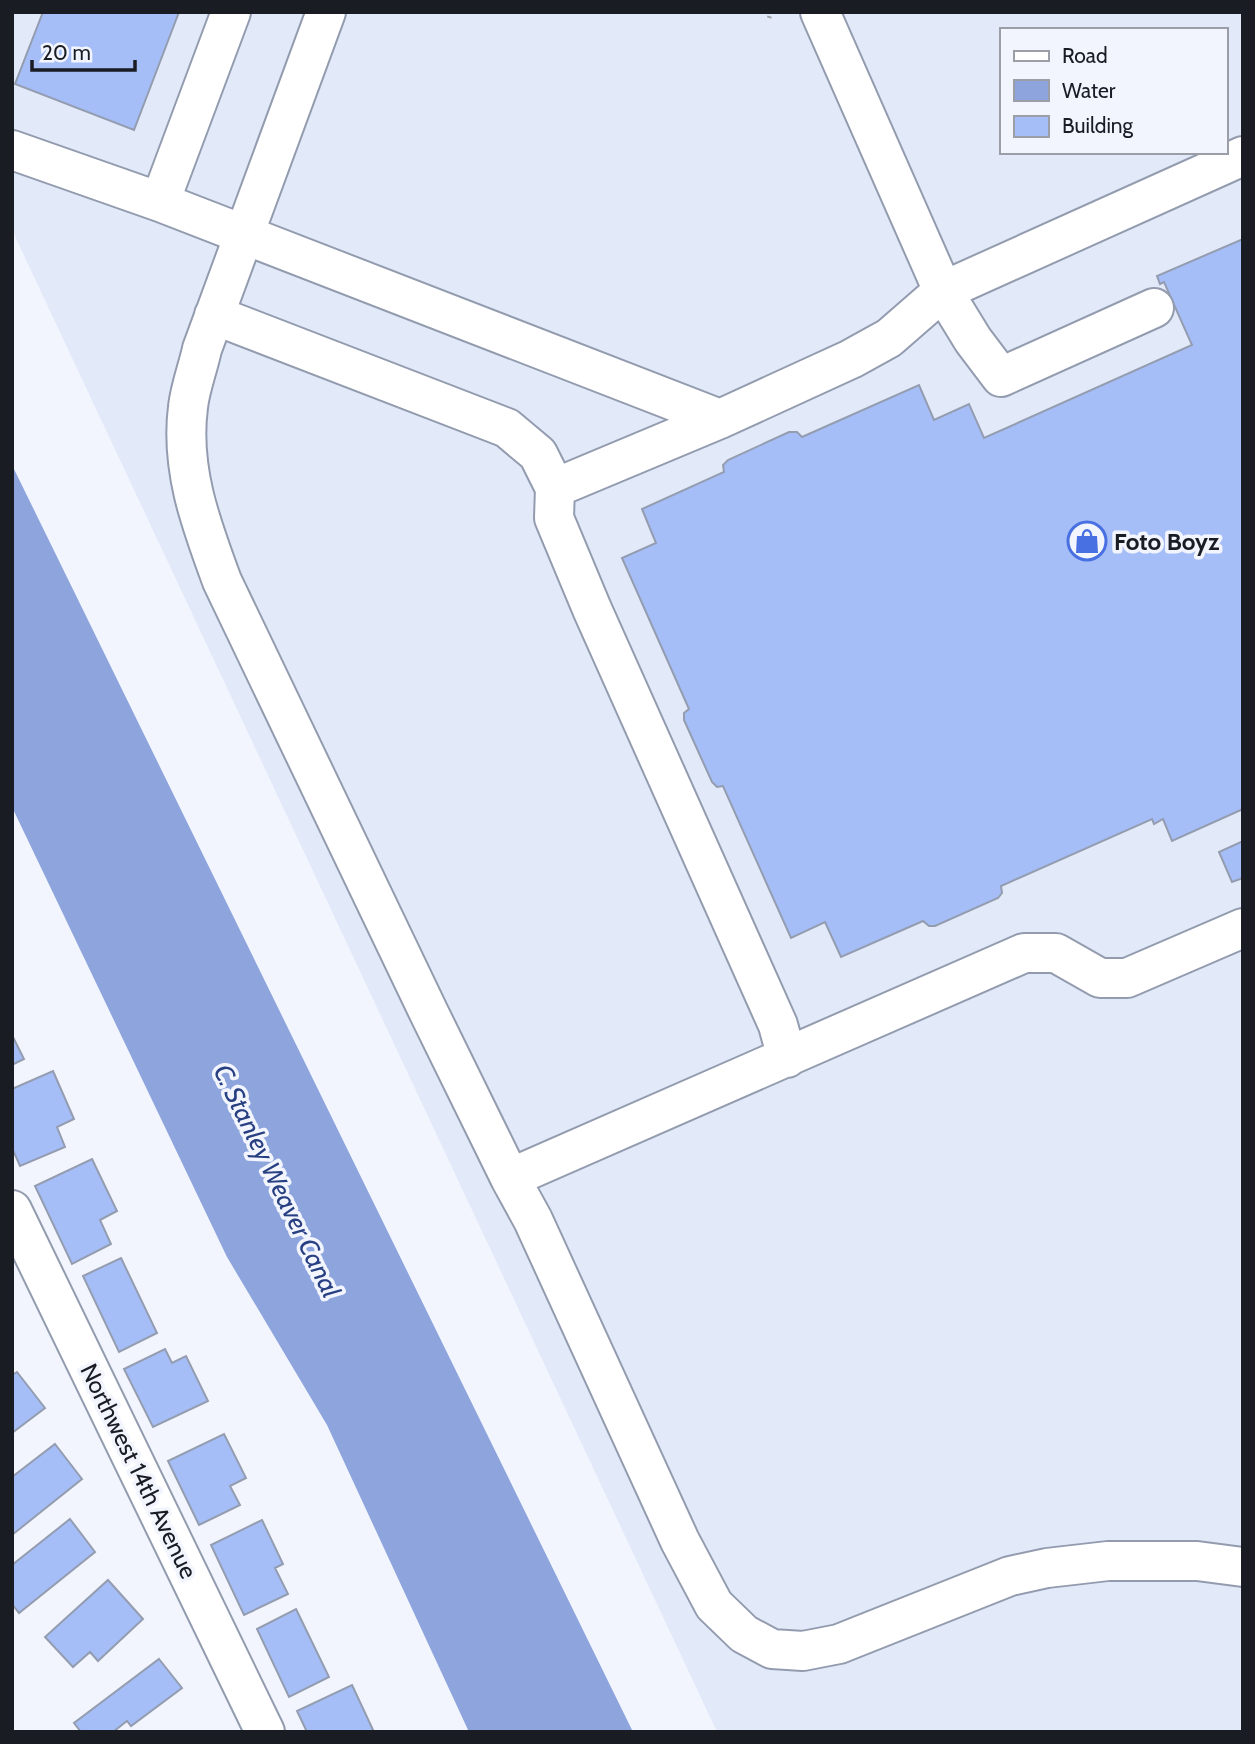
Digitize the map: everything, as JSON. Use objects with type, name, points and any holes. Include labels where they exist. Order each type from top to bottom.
[{"type":"street","points":[[160,202],[231,12]]},
{"type":"street","points":[[326,12],[202,349],[188,406],[187,459],[195,508],[222,581],[510,1178],[533,1220],[680,1541],[713,1605],[744,1634],[772,1649],[803,1651],[839,1644],[1010,1576],[1047,1568],[1108,1561],[1197,1561],[1243,1567]]},
{"type":"street","points":[[820,12],[943,291],[973,340],[1001,377],[1154,308]]},
{"type":"street","points":[[12,150],[160,202],[720,419]]},
{"type":"street","points":[[555,488],[720,419],[851,359],[889,338],[943,291],[1243,156]]},
{"type":"street","points":[[214,316],[507,428],[538,454],[555,488],[554,518],[778,1025],[787,1058]]},
{"type":"street","points":[[510,1178],[1024,953],[1056,953],[1100,978],[1126,978],[1243,928]]},
{"type":"street","name":"Northwest 14th Avenue","points":[[12,1210],[265,1732]]},
{"type":"shaded area","points":[[12,12],[1243,12],[1243,1732],[717,1732],[12,230]]},
{"type":"water","name":"C. Stanley Weaver Canal","points":[[12,465],[633,1732],[469,1732],[327,1425],[227,1257],[12,807]]},
{"type":"building","points":[[43,12],[179,12],[134,130],[15,84]]},
{"type":"building","points":[[1243,239],[1243,809],[1172,841],[1163,819],[1154,824],[1152,819],[1001,886],[1002,893],[998,898],[935,926],[929,926],[923,921],[841,957],[825,922],[791,938],[723,786],[717,787],[712,782],[684,720],[684,713],[689,709],[622,558],[656,543],[642,509],[724,472],[723,465],[728,460],[789,432],[797,432],[802,437],[919,385],[934,420],[969,404],[984,438],[1192,345],[1164,282],[1160,284],[1157,276]]},
{"type":"building","points":[[1243,841],[1243,878],[1232,882],[1219,852]]},
{"type":"building","points":[[12,1035],[24,1059],[12,1065]]},
{"type":"building","points":[[53,1071],[74,1119],[57,1127],[65,1147],[20,1166],[12,1148],[12,1089]]},
{"type":"building","points":[[92,1159],[117,1211],[100,1220],[111,1244],[72,1264],[35,1186]]},
{"type":"building","points":[[121,1258],[157,1333],[119,1352],[83,1276]]},
{"type":"building","points":[[165,1349],[172,1363],[186,1356],[208,1401],[153,1427],[124,1369]]},
{"type":"building","points":[[17,1372],[45,1408],[12,1433],[12,1375]]},
{"type":"building","points":[[224,1434],[246,1478],[230,1486],[240,1505],[199,1525],[168,1461]]},
{"type":"building","points":[[55,1444],[82,1479],[12,1535],[12,1477]]},
{"type":"building","points":[[70,1519],[95,1552],[19,1613],[12,1604],[12,1565]]},
{"type":"building","points":[[262,1520],[283,1564],[275,1568],[288,1594],[244,1615],[211,1545]]},
{"type":"building","points":[[108,1580],[143,1619],[98,1661],[90,1652],[73,1667],[45,1637]]},
{"type":"building","points":[[296,1609],[329,1677],[289,1697],[257,1629]]},
{"type":"building","points":[[159,1659],[182,1688],[131,1726],[127,1721],[113,1732],[81,1732],[74,1723]]},
{"type":"building","points":[[352,1685],[374,1732],[307,1732],[297,1711]]},
{"type":"place","name":"Foto Boyz","points":[[1087,541]]}]
